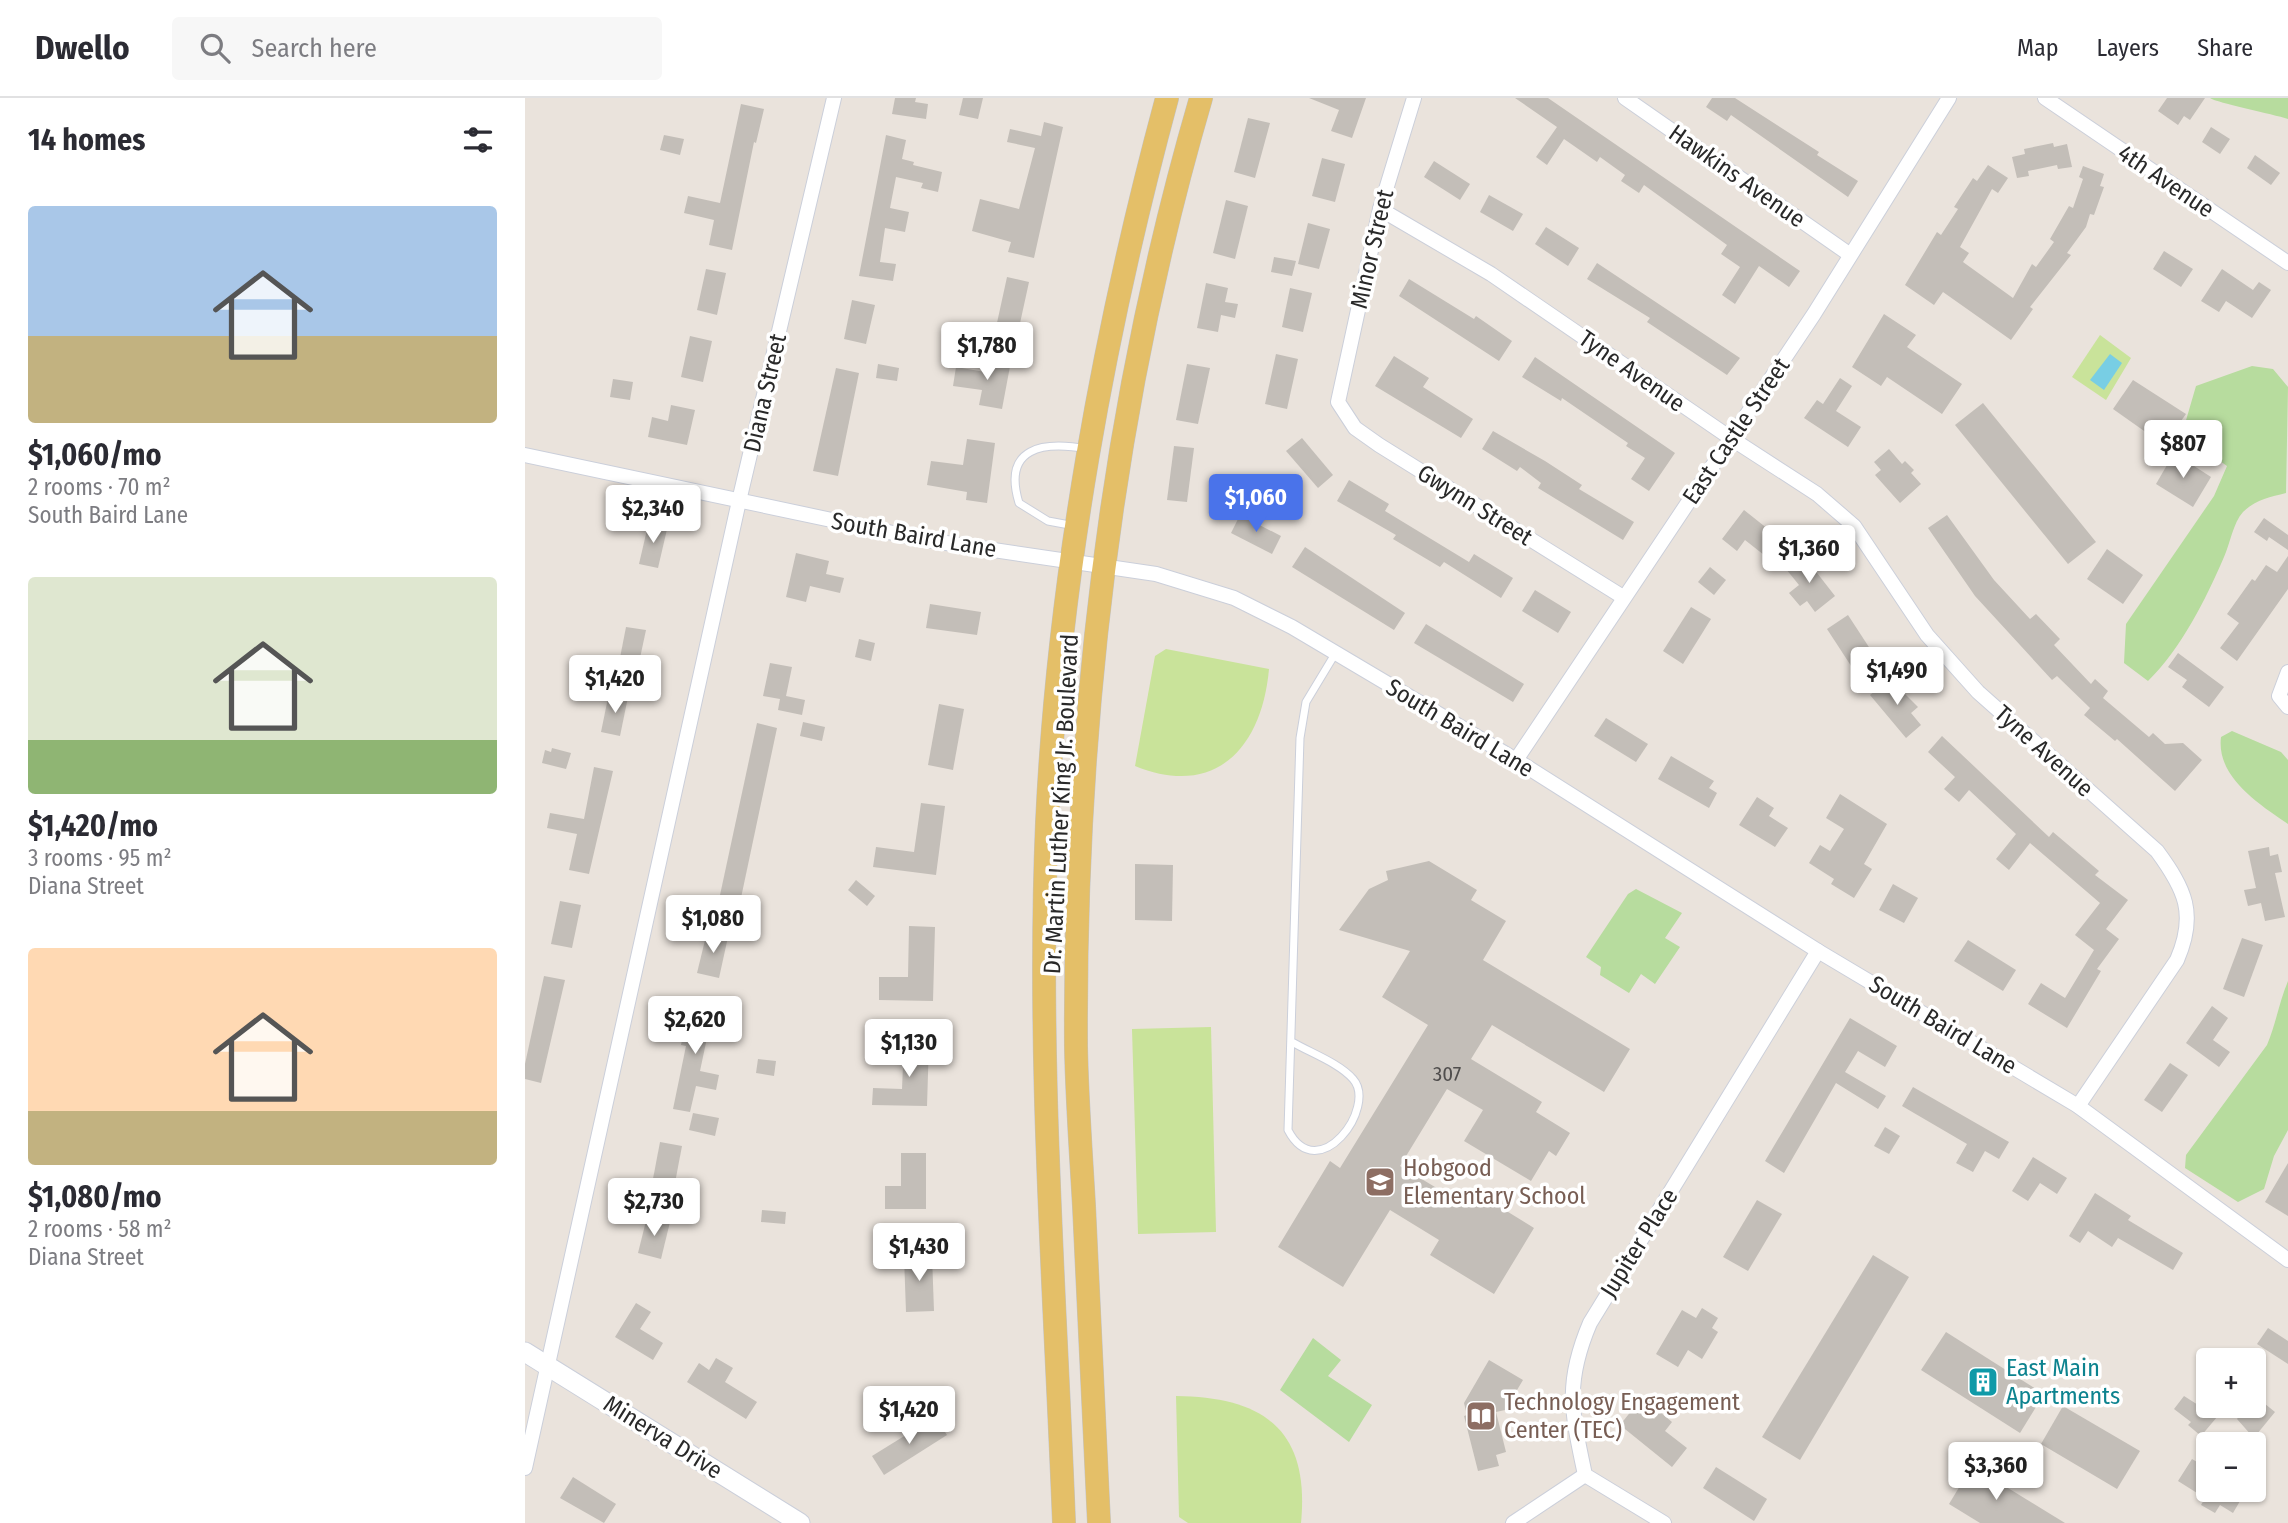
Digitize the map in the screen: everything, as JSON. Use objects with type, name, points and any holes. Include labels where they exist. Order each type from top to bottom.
[{"type":"main road","name":"Dr. Martin Luther King Jr. Boulevard","points":[[1064,1523],[1048,1140],[1046,889],[1056,705],[1073,562],[1091,449],[1128,251],[1167,98]]},
{"type":"main road","name":"Dr. Martin Luther King Jr. Boulevard","points":[[1099,1523],[1076,1049],[1079,890],[1087,714],[1104,566],[1125,420],[1151,290],[1201,98]]},
{"type":"street","name":"Diana Street","points":[[525,1468],[739,501],[834,98]]},
{"type":"street","name":"Minor Street","points":[[1338,402],[1380,209],[1414,98]]},
{"type":"street","name":"Hawkins Avenue","points":[[1625,98],[1849,254]]},
{"type":"street","name":"East Castle Street","points":[[1516,760],[1814,314],[1849,254],[1949,98]]},
{"type":"street","name":"4th Avenue","points":[[2045,98],[2288,263]]},
{"type":"street","name":"Tyne Avenue","points":[[1380,209],[1495,277],[1732,439],[1818,494],[1854,526],[1927,635],[1978,692],[2157,851],[2179,881],[2188,908],[2186,940],[2177,960],[2078,1106]]},
{"type":"street","name":"Gwynn Street","points":[[1338,402],[1355,428],[1623,597]]},
{"type":"street","name":"South Baird Lane","points":[[525,454],[926,540],[1156,574],[1234,598],[1292,627],[1516,760],[1818,951],[2078,1106],[2288,1260]]},
{"type":"street","points":[[2288,671],[2279,696],[2288,707]]},
{"type":"street","name":"Jupiter Place","points":[[1585,1475],[1571,1406],[1578,1350],[1590,1323],[1818,951]]},
{"type":"street","name":"Minerva Drive","points":[[525,1352],[800,1523]]},
{"type":"street","points":[[1513,1523],[1585,1475],[1664,1523]]},
{"type":"lane","points":[[1078,527],[1048,521],[1020,503],[1015,488],[1017,470],[1024,456],[1035,447],[1058,444],[1091,449]]},
{"type":"lane","points":[[1292,1042],[1346,1073],[1355,1081],[1359,1091],[1358,1108],[1343,1134],[1337,1143],[1320,1150],[1309,1150],[1299,1145],[1288,1130],[1300,738],[1306,702],[1335,654]]},
{"type":"lane","points":[[1046,889],[1079,890]]},
{"type":"green space","points":[[2210,98],[2288,98],[2288,119],[2223,103]]},
{"type":"green space","points":[[2100,335],[2131,358],[2106,400],[2072,377]]},
{"type":"green space","points":[[2252,366],[2273,369],[2288,387],[2286,493],[2258,502],[2243,512],[2192,623],[2148,681],[2124,663],[2126,624],[2214,496],[2227,466],[2182,434],[2196,386]]},
{"type":"green space","points":[[1166,649],[1269,669],[1265,697],[1257,722],[1245,743],[1230,759],[1211,770],[1189,776],[1164,775],[1135,766],[1155,656]]},
{"type":"green space","points":[[2232,731],[2281,752],[2288,760],[2288,824],[2253,798],[2232,777],[2221,751],[2221,737]]},
{"type":"green space","points":[[1636,889],[1682,913],[1665,938],[1680,947],[1655,984],[1641,974],[1629,993],[1600,975],[1601,967],[1586,957],[1628,894]]},
{"type":"green space","points":[[2288,981],[2288,1130],[2274,1156],[2264,1189],[2238,1202],[2185,1168],[2186,1155],[2267,1045]]},
{"type":"green space","points":[[1211,1027],[1216,1232],[1138,1234],[1132,1029]]},
{"type":"green space","points":[[1313,1338],[1341,1360],[1328,1376],[1372,1405],[1349,1442],[1280,1390]]},
{"type":"green space","points":[[1176,1396],[1234,1403],[1257,1412],[1275,1425],[1289,1442],[1298,1464],[1302,1491],[1301,1523],[1188,1523],[1179,1517]]},
{"type":"water","points":[[2110,354],[2122,363],[2104,390],[2090,380]]},
{"type":"building","points":[[895,98],[916,98],[915,102],[928,104],[926,119],[892,114]]},
{"type":"building","points":[[963,98],[983,98],[978,119],[959,115]]},
{"type":"building","points":[[1309,98],[1366,98],[1352,138],[1331,131],[1339,110]]},
{"type":"building","points":[[1515,98],[1548,98],[1800,271],[1789,287],[1759,266],[1735,304],[1722,295],[1740,267],[1721,254],[1727,245],[1644,185],[1639,193],[1621,181],[1625,175],[1600,157],[1597,162],[1564,139],[1547,165],[1536,157],[1557,127]]},
{"type":"building","points":[[1712,98],[1735,98],[1819,152],[1817,155],[1858,181],[1848,197],[1731,115],[1727,121],[1706,107]]},
{"type":"building","points":[[2167,98],[2205,98],[2190,120],[2184,116],[2178,125],[2158,111]]},
{"type":"building","points":[[741,104],[764,109],[756,143],[754,142],[732,250],[709,245],[714,220],[684,213],[688,196],[720,203]]},
{"type":"building","points":[[1248,118],[1270,123],[1255,178],[1234,172]]},
{"type":"building","points":[[1044,122],[1063,127],[1034,258],[1008,252],[1011,242],[972,231],[980,199],[1019,209],[1035,148],[1007,142],[1010,129],[1041,136]]},
{"type":"building","points":[[2211,127],[2230,139],[2220,154],[2202,142]]},
{"type":"building","points":[[664,135],[684,139],[680,155],[660,150]]},
{"type":"building","points":[[886,135],[906,140],[902,159],[914,162],[913,165],[942,172],[938,192],[921,188],[923,183],[896,177],[890,208],[909,212],[905,232],[885,228],[880,262],[896,264],[893,281],[859,276]]},
{"type":"building","points":[[2053,143],[2054,147],[2067,144],[2072,167],[2058,169],[2057,165],[2028,171],[2029,176],[2017,178],[2012,157],[2025,154],[2024,149]]},
{"type":"building","points":[[2255,155],[2280,173],[2271,185],[2247,168]]},
{"type":"building","points":[[1322,158],[1345,164],[1335,202],[1312,196]]},
{"type":"building","points":[[1434,161],[1470,184],[1460,200],[1424,177]]},
{"type":"building","points":[[1988,165],[2008,178],[1998,193],[1992,189],[1960,247],[1969,253],[1963,262],[2013,298],[2032,264],[2036,267],[2054,242],[2050,239],[2069,206],[2073,208],[2083,179],[2079,177],[2083,166],[2104,174],[2100,186],[2104,187],[2094,215],[2090,214],[2086,227],[2067,253],[2071,255],[2030,307],[2033,309],[2011,340],[1943,292],[1934,305],[1905,285],[1937,232],[1941,235],[1958,209],[1954,207],[1973,178],[1977,181]]},
{"type":"building","points":[[1489,195],[1523,214],[1513,231],[1480,212]]},
{"type":"building","points":[[1226,200],[1248,206],[1235,259],[1213,253]]},
{"type":"building","points":[[1308,223],[1330,229],[1319,269],[1298,264]]},
{"type":"building","points":[[1546,227],[1579,248],[1568,266],[1535,244]]},
{"type":"building","points":[[2164,251],[2193,269],[2181,287],[2153,269]]},
{"type":"building","points":[[1274,257],[1296,261],[1292,276],[1271,272]]},
{"type":"building","points":[[1597,263],[1740,358],[1727,375],[1647,322],[1650,318],[1587,279]]},
{"type":"building","points":[[706,269],[726,273],[717,315],[697,310]]},
{"type":"building","points":[[2222,269],[2253,290],[2259,282],[2271,290],[2252,318],[2226,301],[2219,312],[2201,301]]},
{"type":"building","points":[[1007,277],[1029,282],[1017,337],[995,332]]},
{"type":"building","points":[[1409,279],[1474,319],[1476,316],[1512,341],[1499,361],[1399,296]]},
{"type":"building","points":[[1206,283],[1228,288],[1225,302],[1238,304],[1235,318],[1221,315],[1218,332],[1197,328]]},
{"type":"building","points":[[1290,288],[1312,293],[1303,332],[1282,327]]},
{"type":"building","points":[[852,300],[875,305],[866,344],[844,339]]},
{"type":"building","points":[[1884,314],[1916,335],[1907,347],[1962,384],[1942,414],[1887,377],[1881,386],[1852,367]]},
{"type":"building","points":[[690,336],[712,341],[703,382],[681,377]]},
{"type":"building","points":[[1276,354],[1298,359],[1287,409],[1265,404]]},
{"type":"building","points":[[1394,356],[1429,378],[1423,387],[1473,419],[1461,438],[1375,386]]},
{"type":"building","points":[[988,357],[1011,361],[1002,409],[979,405],[982,390],[953,386],[956,367],[985,372]]},
{"type":"building","points":[[1535,357],[1675,453],[1649,491],[1631,479],[1645,458],[1626,446],[1628,443],[1562,398],[1561,401],[1522,377]]},
{"type":"building","points":[[878,364],[899,368],[897,381],[876,378]]},
{"type":"building","points":[[1187,364],[1210,368],[1198,424],[1176,420]]},
{"type":"building","points":[[836,368],[859,373],[838,476],[813,471]]},
{"type":"building","points":[[1840,378],[1852,386],[1836,411],[1861,427],[1848,447],[1804,418],[1817,400],[1823,404]]},
{"type":"building","points":[[613,379],[633,382],[630,400],[610,397]]},
{"type":"building","points":[[2133,380],[2186,414],[2164,445],[2113,409]]},
{"type":"building","points":[[1983,403],[2096,542],[2068,564],[1955,425]]},
{"type":"building","points":[[671,405],[695,410],[687,445],[648,437],[652,417],[668,421]]},
{"type":"building","points":[[1493,431],[1545,461],[1582,485],[1579,489],[1634,522],[1623,540],[1538,488],[1541,483],[1520,467],[1517,471],[1482,449]]},
{"type":"building","points":[[1302,438],[1333,475],[1318,488],[1286,451]]},
{"type":"building","points":[[967,439],[995,443],[987,503],[966,500],[967,492],[927,485],[931,461],[963,465]]},
{"type":"building","points":[[1174,446],[1194,448],[1187,502],[1167,500]]},
{"type":"building","points":[[1889,449],[1902,464],[1905,461],[1914,470],[1911,473],[1921,484],[1900,503],[1875,475],[1881,470],[1874,462]]},
{"type":"building","points":[[2174,453],[2211,477],[2193,507],[2156,484]]},
{"type":"building","points":[[1245,480],[1262,489],[1254,504],[1237,495]]},
{"type":"building","points":[[1349,480],[1389,504],[1385,511],[1469,562],[1474,554],[1513,578],[1501,598],[1444,562],[1440,567],[1393,539],[1396,535],[1337,501]]},
{"type":"building","points":[[1744,510],[1778,537],[1764,555],[1745,540],[1737,551],[1722,539]]},
{"type":"building","points":[[1240,515],[1281,536],[1272,554],[1231,533]]},
{"type":"building","points":[[1947,515],[1994,580],[2030,619],[2036,614],[2060,639],[2054,645],[2091,684],[2095,679],[2108,691],[2103,698],[2149,737],[2153,733],[2165,744],[2183,743],[2202,760],[2175,791],[2117,739],[2115,741],[2084,715],[2090,708],[2057,676],[2052,680],[1975,596],[1928,528]]},
{"type":"building","points":[[2264,518],[2288,535],[2288,550],[2269,537],[2267,541],[2254,532]]},
{"type":"building","points":[[649,521],[668,525],[658,568],[639,564]]},
{"type":"building","points":[[1305,547],[1405,613],[1394,630],[1292,567]]},
{"type":"building","points":[[2107,549],[2143,575],[2123,604],[2087,579]]},
{"type":"building","points":[[796,553],[829,561],[826,574],[844,578],[840,593],[810,586],[806,602],[786,597]]},
{"type":"building","points":[[1803,555],[1835,596],[1815,612],[1807,601],[1800,606],[1789,593],[1799,585],[1786,569]]},
{"type":"building","points":[[2288,556],[2288,589],[2237,661],[2220,648],[2239,623],[2227,614],[2252,579],[2255,581],[2266,565],[2277,572]]},
{"type":"building","points":[[1710,567],[1726,580],[1714,595],[1698,582]]},
{"type":"building","points":[[1535,590],[1571,612],[1558,633],[1522,611]]},
{"type":"building","points":[[930,604],[981,612],[977,635],[926,628]]},
{"type":"building","points":[[1691,607],[1711,619],[1683,664],[1663,651]]},
{"type":"building","points":[[1848,615],[1878,661],[1857,675],[1827,629]]},
{"type":"building","points":[[1426,624],[1524,684],[1513,702],[1414,643]]},
{"type":"building","points":[[626,627],[646,630],[637,672],[618,668]]},
{"type":"building","points":[[859,639],[875,643],[871,661],[855,657]]},
{"type":"building","points":[[2178,653],[2224,687],[2209,707],[2182,687],[2187,680],[2168,667]]},
{"type":"building","points":[[770,663],[792,667],[786,696],[805,700],[802,715],[778,710],[780,699],[763,696]]},
{"type":"building","points":[[1890,679],[1918,707],[1911,713],[1921,725],[1906,738],[1870,695]]},
{"type":"building","points":[[609,693],[628,697],[620,736],[601,732]]},
{"type":"building","points":[[939,704],[964,709],[953,770],[928,765]]},
{"type":"building","points":[[1606,718],[1648,744],[1636,762],[1594,736]]},
{"type":"building","points":[[803,722],[825,727],[822,741],[800,736]]},
{"type":"building","points":[[757,723],[777,728],[738,912],[717,909]]},
{"type":"building","points":[[1942,736],[2049,837],[2053,832],[2099,871],[2095,875],[2128,900],[2106,929],[2119,939],[2097,969],[2101,971],[2067,1028],[2028,1004],[2041,983],[2065,998],[2094,950],[2075,935],[2100,903],[2030,843],[2009,870],[1996,859],[2016,834],[1969,790],[1959,802],[1944,789],[1955,777],[1928,752]]},
{"type":"building","points":[[552,748],[571,753],[566,769],[542,763],[545,750],[551,752]]},
{"type":"building","points":[[1671,756],[1714,781],[1709,788],[1717,793],[1709,808],[1658,779]]},
{"type":"building","points":[[594,767],[613,771],[589,874],[569,870],[577,834],[547,828],[550,813],[584,819]]},
{"type":"building","points":[[1840,794],[1887,824],[1864,864],[1872,869],[1854,898],[1831,884],[1834,879],[1809,863],[1820,845],[1830,851],[1844,829],[1826,818]]},
{"type":"building","points":[[1757,797],[1774,808],[1769,816],[1788,828],[1775,847],[1739,825]]},
{"type":"building","points":[[921,803],[945,806],[936,875],[873,867],[876,847],[914,852]]},
{"type":"building","points":[[2269,847],[2270,856],[2278,854],[2282,872],[2275,873],[2285,917],[2265,921],[2261,903],[2248,906],[2244,890],[2256,888],[2248,851]]},
{"type":"building","name":"Hobgood Elementary School","points":[[1429,861],[1477,890],[1471,900],[1506,921],[1483,960],[1630,1049],[1604,1092],[1492,1025],[1471,1059],[1542,1102],[1536,1112],[1570,1133],[1556,1156],[1549,1151],[1531,1181],[1464,1141],[1483,1110],[1447,1089],[1400,1166],[1465,1205],[1474,1191],[1534,1228],[1494,1294],[1430,1255],[1439,1240],[1390,1210],[1343,1287],[1278,1247],[1330,1161],[1340,1168],[1428,1025],[1382,997],[1410,951],[1339,930],[1369,889],[1388,880],[1386,871]]},
{"type":"building","points":[[1135,864],[1173,865],[1172,921],[1135,920]]},
{"type":"building","points":[[856,880],[875,896],[867,906],[848,890]]},
{"type":"building","points":[[1893,884],[1918,898],[1904,923],[1879,910]]},
{"type":"building","points":[[560,901],[581,905],[572,948],[551,944]]},
{"type":"building","points":[[909,926],[935,927],[933,1001],[879,1000],[879,977],[908,977]]},
{"type":"building","points":[[707,932],[728,937],[719,978],[697,973]]},
{"type":"building","points":[[2242,938],[2263,945],[2244,997],[2223,989]]},
{"type":"building","points":[[1968,940],[2016,970],[2003,991],[1954,961]]},
{"type":"building","points":[[544,976],[565,980],[541,1083],[525,1079],[525,1064]]},
{"type":"building","points":[[690,1001],[714,1005],[700,1071],[719,1075],[716,1090],[696,1086],[690,1112],[673,1109],[686,1046],[681,1045]]},
{"type":"building","points":[[2212,1006],[2228,1018],[2213,1040],[2230,1052],[2219,1067],[2186,1043]]},
{"type":"building","points":[[1850,1018],[1897,1046],[1885,1067],[1858,1051],[1845,1072],[1886,1096],[1878,1109],[1836,1083],[1784,1173],[1765,1161]]},
{"type":"building","points":[[904,1041],[929,1042],[927,1106],[872,1105],[873,1088],[902,1089]]},
{"type":"building","points":[[758,1059],[776,1061],[774,1076],[756,1073]]},
{"type":"building","points":[[2170,1063],[2188,1075],[2162,1112],[2144,1100]]},
{"type":"building","points":[[1913,1087],[2009,1142],[1999,1159],[1985,1151],[1973,1172],[1956,1163],[1967,1144],[1902,1106]]},
{"type":"building","points":[[693,1113],[719,1118],[715,1136],[689,1130]]},
{"type":"building","points":[[1885,1127],[1900,1136],[1889,1154],[1874,1146]]},
{"type":"building","points":[[660,1142],[682,1146],[674,1188],[652,1184]]},
{"type":"building","points":[[901,1153],[926,1153],[926,1209],[885,1209],[885,1186],[901,1186]]},
{"type":"building","points":[[2033,1157],[2067,1178],[2057,1194],[2040,1183],[2028,1201],[2012,1191]]},
{"type":"building","points":[[2288,1163],[2288,1216],[2265,1202]]},
{"type":"building","points":[[2095,1193],[2131,1216],[2128,1220],[2183,1253],[2173,1270],[2118,1238],[2112,1247],[2088,1231],[2080,1243],[2069,1236]]},
{"type":"building","points":[[1757,1200],[1782,1214],[1748,1271],[1723,1257]]},
{"type":"building","points":[[762,1210],[786,1212],[785,1224],[761,1222]]},
{"type":"building","points":[[647,1217],[670,1222],[661,1259],[638,1253]]},
{"type":"building","points":[[932,1255],[934,1311],[906,1312],[904,1256]]},
{"type":"building","points":[[1873,1255],[1909,1277],[1800,1460],[1762,1437]]},
{"type":"building","points":[[636,1303],[651,1312],[640,1329],[663,1343],[653,1360],[615,1337]]},
{"type":"building","points":[[1702,1308],[1718,1318],[1712,1328],[1718,1332],[1702,1359],[1688,1350],[1678,1367],[1656,1354],[1682,1310],[1696,1318]]},
{"type":"building","points":[[2268,1328],[2288,1341],[2288,1364],[2266,1348],[2257,1344]]},
{"type":"building","name":"East Main Apartments","points":[[1946,1332],[2044,1394],[2020,1433],[1921,1370]]},
{"type":"building","points":[[716,1358],[733,1368],[725,1382],[757,1402],[746,1419],[687,1382],[699,1363],[709,1370]]},
{"type":"building","name":"Technology Engagement Center (TEC)","points":[[1489,1360],[1523,1380],[1505,1410],[1496,1412],[1506,1452],[1496,1455],[1499,1466],[1478,1471],[1464,1416],[1467,1415],[1464,1403]]},
{"type":"building","points":[[2184,1396],[2196,1404],[2196,1418],[2216,1418],[2204,1432],[2196,1432],[2188,1425],[2191,1422],[2174,1409]]},
{"type":"building","points":[[1636,1405],[1654,1419],[1660,1412],[1672,1422],[1665,1431],[1687,1448],[1672,1467],[1620,1425]]},
{"type":"building","points":[[2266,1405],[2275,1412],[2259,1432],[2248,1432],[2237,1419],[2266,1418]]},
{"type":"building","name":"East Main Apartments","points":[[2063,1406],[2140,1451],[2117,1489],[2041,1444]]},
{"type":"building","points":[[935,1417],[947,1435],[884,1475],[872,1456]]},
{"type":"building","points":[[2192,1459],[2196,1461],[2196,1492],[2178,1481]]},
{"type":"building","name":"East Main Apartments","points":[[1972,1466],[2065,1523],[1980,1523],[1949,1504]]},
{"type":"building","points":[[1716,1467],[1767,1499],[1754,1521],[1703,1488]]},
{"type":"building","points":[[573,1477],[616,1504],[604,1523],[560,1498]]},
{"type":"building","points":[[2203,1502],[2239,1502],[2233,1513],[2220,1505],[2215,1513],[2201,1505]]},
{"type":"place","name":"Hobgood Elementary School","points":[[1380,1182]]},
{"type":"place","name":"East Main Apartments","points":[[1983,1382]]},
{"type":"place","name":"Technology Engagement Center (TEC)","points":[[1481,1416]]}]
